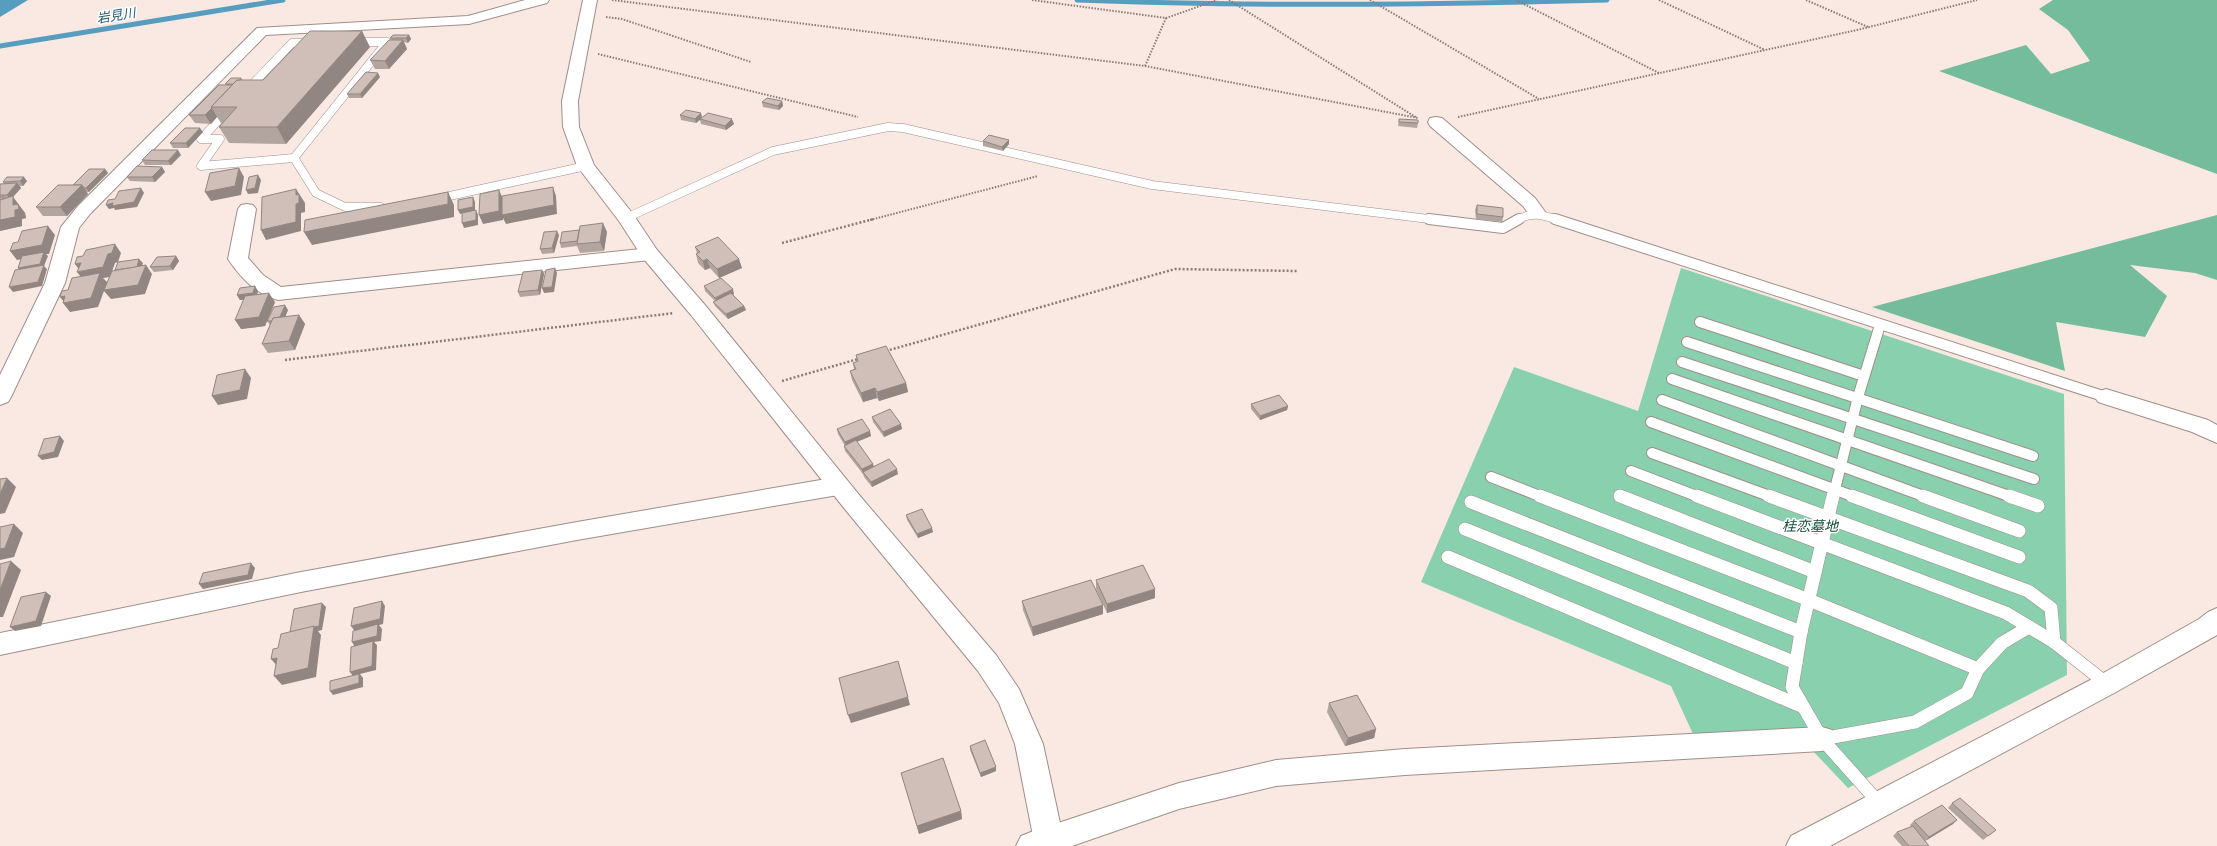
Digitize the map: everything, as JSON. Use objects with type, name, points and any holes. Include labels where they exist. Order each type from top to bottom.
[{"type":"street","points":[[0,397],[55,283],[70,227],[84,210],[262,30],[469,20],[542,0]]},
{"type":"street","points":[[588,7],[570,101],[571,127],[586,166],[626,218],[650,254],[698,310],[838,486],[987,663],[1010,697],[1029,744],[1044,844],[1179,796],[1276,773],[1405,762],[1822,739]]},
{"type":"street","points":[[1436,122],[1529,202],[1537,213]]},
{"type":"street","points":[[247,209],[238,259],[253,278],[267,289],[278,294],[650,254]]},
{"type":"street","points":[[2106,397],[2200,426],[2217,435]]},
{"type":"street","points":[[0,644],[302,582],[577,530],[838,486]]},
{"type":"street","points":[[1801,846],[1879,803],[2107,684],[2208,627],[2217,619]]},
{"type":"lane","points":[[324,42],[292,43],[201,139],[220,139],[201,166],[294,158],[387,42],[347,42]]},
{"type":"lane","points":[[626,218],[773,151],[888,127],[902,128],[1069,168],[1152,185],[1503,228],[1526,215],[1537,213],[2106,397]]},
{"type":"lane","points":[[294,158],[316,192],[344,207],[392,206]]},
{"type":"lane","points":[[430,200],[586,166]]},
{"type":"lane","points":[[1700,322],[1864,376]]},
{"type":"lane","points":[[1879,803],[1822,739],[1801,706],[1792,687],[1801,632],[1841,464],[1858,397],[1880,325]]},
{"type":"lane","points":[[1688,342],[2033,456]]},
{"type":"lane","points":[[1682,362],[2034,479]]},
{"type":"lane","points":[[1672,379],[1847,441],[2038,506]]},
{"type":"lane","points":[[1662,400],[1841,464],[2019,531]]},
{"type":"lane","points":[[1651,422],[1835,491],[2019,557]]},
{"type":"lane","points":[[1652,453],[2028,591],[2051,608],[2054,642]]},
{"type":"lane","points":[[1631,471],[2006,613],[2054,642],[2107,684]]},
{"type":"lane","points":[[1491,477],[1809,600],[1978,670]]},
{"type":"lane","points":[[1620,496],[1816,572]]},
{"type":"lane","points":[[1471,502],[1801,632]]},
{"type":"lane","points":[[1465,529],[1796,663]]},
{"type":"lane","points":[[1448,557],[1801,706]]},
{"type":"lane","points":[[1822,739],[1915,722],[1967,693],[1978,670],[2002,643],[2029,627]]},
{"type":"path","points":[[612,0],[1145,66],[1436,122],[1868,27],[1977,0]]},
{"type":"path","points":[[1032,0],[1166,18],[1218,0]]},
{"type":"path","points":[[1229,0],[1418,118]]},
{"type":"path","points":[[1370,0],[1539,99]]},
{"type":"path","points":[[1516,0],[1659,73]]},
{"type":"path","points":[[1659,0],[1765,50]]},
{"type":"path","points":[[1806,0],[1868,27]]},
{"type":"path","points":[[588,7],[751,62]]},
{"type":"path","points":[[1145,66],[1166,18]]},
{"type":"path","points":[[580,50],[877,121],[888,127]]},
{"type":"path","points":[[782,243],[1069,168]]},
{"type":"path","points":[[883,352],[1175,268],[1298,272]]},
{"type":"path","points":[[285,360],[698,310]]},
{"type":"path","points":[[760,387],[860,359]]},
{"type":"green space","points":[[2053,0],[2217,0],[2217,174],[1939,71],[2026,45],[2051,74],[2090,61],[2068,30],[2039,9]]},
{"type":"green space","points":[[2217,215],[2217,280],[2195,273],[2130,265],[2167,296],[2145,337],[2056,322],[2065,371],[1872,307]]},
{"type":"green space","name":"桂恋墓地","points":[[1681,268],[2064,394],[2067,675],[1848,788],[1793,730],[1693,734],[1671,686],[1421,582],[1514,367],[1638,411]]},
{"type":"water","points":[[0,0],[28,0],[0,17]]},
{"type":"building","points":[[310,31],[362,31],[277,127],[219,127],[237,107],[211,107],[237,80],[263,80]]},
{"type":"building","points":[[393,35],[409,35],[406,38],[390,38]]},
{"type":"building","points":[[389,40],[403,40],[385,61],[370,60]]},
{"type":"building","points":[[366,72],[378,73],[360,94],[347,94]]},
{"type":"building","points":[[231,78],[241,78],[233,84],[225,84]]},
{"type":"building","points":[[219,85],[232,85],[205,115],[189,115]]},
{"type":"building","points":[[767,98],[782,101],[778,106],[762,102]]},
{"type":"building","points":[[686,110],[701,113],[695,119],[680,115]]},
{"type":"building","points":[[708,113],[732,119],[725,126],[700,119]]},
{"type":"building","points":[[1399,119],[1418,120],[1418,123],[1399,122]]},
{"type":"building","points":[[185,128],[200,128],[186,143],[170,143]]},
{"type":"building","points":[[989,135],[1009,140],[1002,147],[983,141]]},
{"type":"building","points":[[152,150],[178,150],[168,161],[142,160]]},
{"type":"building","points":[[137,166],[162,167],[152,177],[127,177]]},
{"type":"building","points":[[239,168],[235,186],[205,192],[210,173]]},
{"type":"building","points":[[89,169],[105,169],[86,188],[82,185],[73,185]]},
{"type":"building","points":[[258,175],[255,188],[246,190],[249,177]]},
{"type":"building","points":[[7,177],[24,177],[20,181],[3,182]]},
{"type":"building","points":[[17,183],[7,195],[0,195],[0,184]]},
{"type":"building","points":[[58,185],[82,185],[60,207],[36,207]]},
{"type":"building","points":[[553,187],[554,205],[502,215],[502,196]]},
{"type":"building","points":[[141,188],[134,202],[112,206],[113,203],[106,205],[108,200],[115,199],[119,191]]},
{"type":"building","points":[[296,189],[296,195],[299,194],[299,203],[296,204],[296,222],[261,230],[262,197]]},
{"type":"building","points":[[499,190],[499,211],[479,215],[480,194]]},
{"type":"building","points":[[448,192],[448,204],[304,232],[305,220]]},
{"type":"building","points":[[13,196],[13,205],[18,204],[19,209],[15,210],[15,217],[0,220],[0,200]]},
{"type":"building","points":[[473,197],[473,207],[458,210],[458,200]]},
{"type":"building","points":[[1477,205],[1503,208],[1503,217],[1477,214]]},
{"type":"building","points":[[476,210],[476,220],[462,223],[462,213]]},
{"type":"building","points":[[603,223],[600,242],[577,244],[580,226]]},
{"type":"building","points":[[48,226],[42,245],[10,251],[13,243],[18,242],[22,231]]},
{"type":"building","points":[[579,230],[577,241],[560,243],[562,232]]},
{"type":"building","points":[[557,231],[552,248],[540,249],[544,232]]},
{"type":"building","points":[[718,237],[739,259],[717,269],[707,259],[703,261],[696,254],[700,252],[695,247]]},
{"type":"building","points":[[115,244],[112,253],[108,254],[103,267],[77,272],[81,263],[75,264],[77,257],[83,256],[86,250]]},
{"type":"building","points":[[44,252],[40,264],[18,268],[22,256]]},
{"type":"building","points":[[176,256],[170,266],[150,267],[157,257]]},
{"type":"building","points":[[139,259],[137,267],[115,270],[118,262]]},
{"type":"building","points":[[44,265],[38,282],[9,287],[15,270]]},
{"type":"building","points":[[146,265],[138,285],[104,290],[112,271]]},
{"type":"building","points":[[555,268],[552,287],[542,288],[546,270]]},
{"type":"building","points":[[542,270],[538,290],[518,292],[523,272]]},
{"type":"building","points":[[100,273],[91,298],[63,303],[65,296],[60,297],[62,291],[68,290],[72,278]]},
{"type":"building","points":[[721,278],[733,289],[715,298],[704,286]]},
{"type":"building","points":[[255,286],[253,293],[237,295],[240,288]]},
{"type":"building","points":[[269,293],[259,317],[235,320],[245,296]]},
{"type":"building","points":[[731,293],[744,306],[726,314],[713,302]]},
{"type":"building","points":[[285,305],[280,317],[273,318],[272,321],[267,321],[274,307]]},
{"type":"building","points":[[299,315],[289,341],[262,344],[273,318]]},
{"type":"building","points":[[886,346],[906,383],[877,392],[875,388],[861,393],[850,371],[856,369],[853,363],[858,361],[856,355]]},
{"type":"building","points":[[245,369],[240,390],[212,396],[217,375]]},
{"type":"building","points":[[1279,395],[1288,406],[1260,416],[1251,404]]},
{"type":"building","points":[[890,409],[901,424],[883,432],[872,417]]},
{"type":"building","points":[[862,419],[870,431],[845,442],[837,429]]},
{"type":"building","points":[[60,436],[54,452],[38,456],[44,439]]},
{"type":"building","points":[[856,440],[873,464],[862,469],[844,446]]},
{"type":"building","points":[[889,459],[897,469],[871,482],[863,472]]},
{"type":"building","points":[[7,478],[0,494],[0,479]]},
{"type":"building","points":[[922,509],[932,528],[917,534],[906,515]]},
{"type":"building","points":[[14,524],[5,548],[0,549],[0,527]]},
{"type":"building","points":[[11,561],[0,590],[0,564]]},
{"type":"building","points":[[251,563],[248,575],[199,584],[203,573]]},
{"type":"building","points":[[1143,565],[1155,589],[1107,604],[1096,580]]},
{"type":"building","points":[[1091,580],[1103,605],[1032,627],[1022,601]]},
{"type":"building","points":[[46,592],[36,621],[10,627],[21,597]]},
{"type":"building","points":[[382,601],[380,619],[351,626],[354,608]]},
{"type":"building","points":[[322,603],[319,626],[290,632],[294,609]]},
{"type":"building","points":[[378,624],[377,636],[352,642],[353,631]]},
{"type":"building","points":[[314,626],[308,668],[274,676],[277,658],[271,659],[273,649],[278,648],[281,634]]},
{"type":"building","points":[[373,641],[372,666],[350,672],[351,647]]},
{"type":"building","points":[[898,661],[908,697],[848,715],[839,678]]},
{"type":"building","points":[[359,674],[359,683],[330,691],[330,681]]},
{"type":"building","points":[[1357,695],[1376,729],[1348,738],[1329,703]]},
{"type":"building","points":[[985,740],[996,767],[980,773],[970,746]]},
{"type":"building","points":[[943,758],[961,811],[917,826],[901,773]]},
{"type":"building","points":[[1960,798],[1996,830],[1988,836],[1952,803]]},
{"type":"building","points":[[1942,805],[1957,820],[1929,837],[1914,821]]},
{"type":"building","points":[[1913,826],[1929,846],[1909,846],[1897,832]]},
{"type":"waterway","name":"岩見川","points":[[0,46],[283,0]]},
{"type":"waterway","name":"岩見川","points":[[1077,0],[1210,4],[1474,3],[1607,0]]}]
